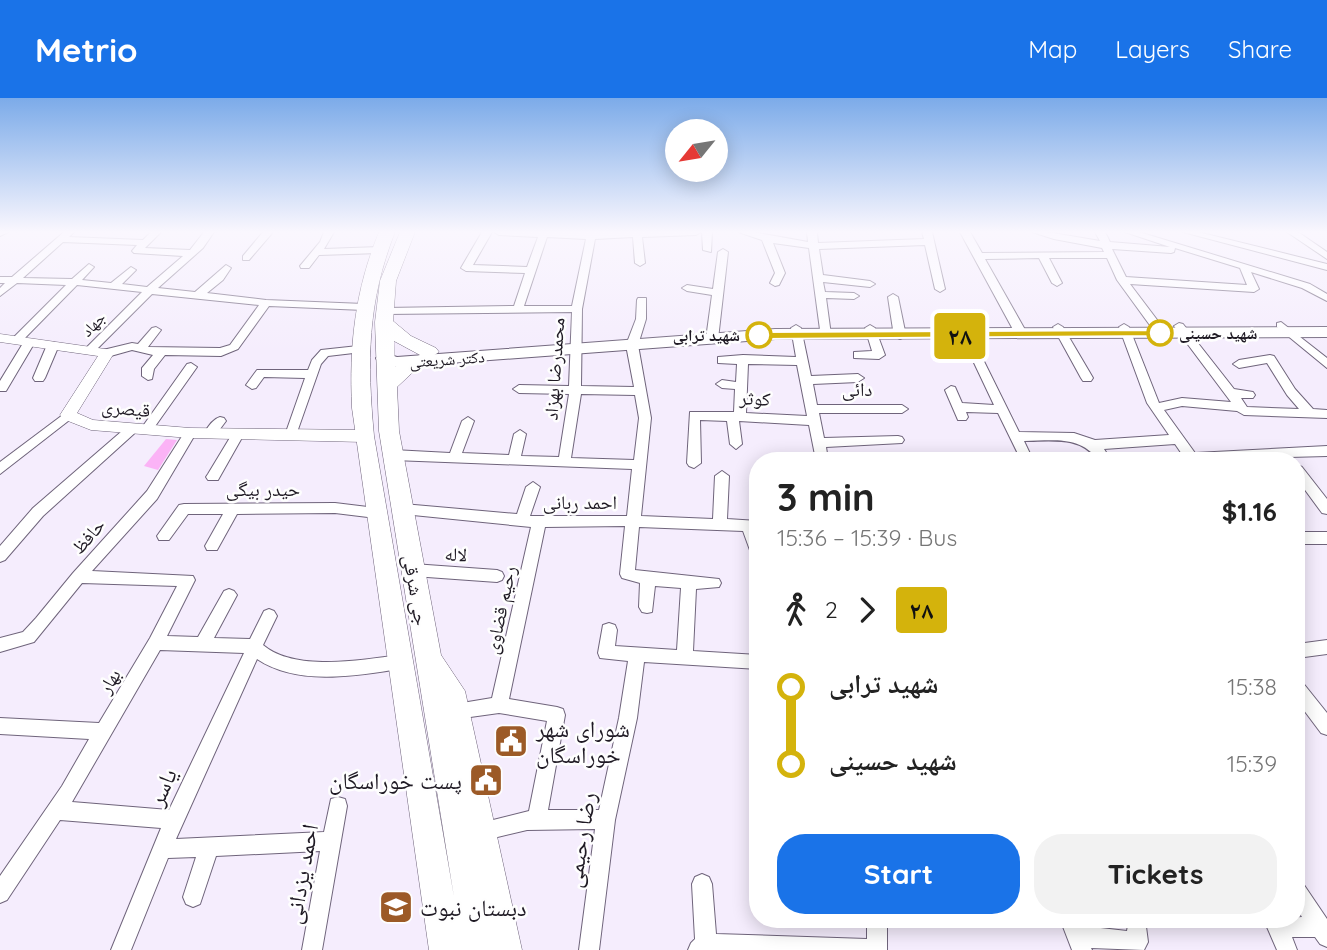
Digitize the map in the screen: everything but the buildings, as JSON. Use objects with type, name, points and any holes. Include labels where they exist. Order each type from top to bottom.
[{"type":"main road","name":"جی شرقی","points":[[373,272],[364,307],[358,354],[364,436],[376,513],[413,658],[479,950]]},
{"type":"main road","name":"جی شرقی","points":[[392,272],[384,316],[386,386],[393,456],[413,570],[413,658],[446,950]]},
{"type":"main road","points":[[384,316],[400,337],[426,356],[405,369],[386,386]]},
{"type":"main road","name":"دکتر شریعتی","points":[[1285,329],[1327,324]]},
{"type":"main road","name":"دکتر شریعتی","points":[[384,358],[396,362],[426,356],[797,331],[1285,329],[1327,332]]},
{"type":"main road","points":[[358,354],[384,358]]},
{"type":"main road","points":[[430,950],[391,691],[413,658],[451,691],[505,950]]},
{"type":"street","points":[[2,388],[23,341],[85,272]]},
{"type":"street","points":[[114,286],[129,272]]},
{"type":"street","name":"جهاد","points":[[89,351],[171,272]]},
{"type":"street","points":[[197,296],[209,288],[223,272]]},
{"type":"street","points":[[518,309],[531,272]]},
{"type":"street","name":"محمدرضا بهزاد","points":[[564,463],[575,392],[577,309],[584,272]]},
{"type":"street","points":[[713,335],[721,272]]},
{"type":"street","points":[[775,283],[780,272]]},
{"type":"street","points":[[818,272],[825,332]]},
{"type":"street","points":[[936,272],[940,289]]},
{"type":"street","points":[[988,272],[1021,332]]},
{"type":"street","points":[[1051,272],[1057,283]]},
{"type":"street","points":[[1118,272],[1159,330]]},
{"type":"street","points":[[1122,280],[1254,289],[1247,272]]},
{"type":"street","points":[[1262,272],[1306,286],[1327,298]]},
{"type":"street","points":[[819,278],[854,277],[870,284]]},
{"type":"street","points":[[0,293],[6,280],[76,282],[266,303],[364,307]]},
{"type":"street","points":[[687,288],[719,293]]},
{"type":"street","points":[[821,295],[854,296]]},
{"type":"street","points":[[893,297],[899,332]]},
{"type":"street","points":[[642,300],[634,341],[645,418],[631,521],[627,574],[648,579],[714,583]]},
{"type":"street","points":[[0,338],[107,353],[132,346],[162,351],[220,352],[234,347],[266,303]]},
{"type":"street","points":[[384,316],[518,309],[577,309]]},
{"type":"street","points":[[1285,329],[1327,364]]},
{"type":"street","points":[[140,349],[156,330]]},
{"type":"street","points":[[1126,330],[1156,408],[1188,452]]},
{"type":"street","points":[[1182,330],[1244,411],[1327,414]]},
{"type":"street","points":[[797,331],[820,452]]},
{"type":"street","points":[[1061,331],[1087,378]]},
{"type":"street","points":[[858,355],[879,355],[871,332]]},
{"type":"street","points":[[964,332],[1023,452]]},
{"type":"street","points":[[39,378],[53,345]]},
{"type":"street","points":[[148,376],[148,368],[162,351]]},
{"type":"street","name":"قیصری","points":[[107,353],[68,415],[90,425],[190,433],[215,427],[238,434],[364,436]]},
{"type":"street","points":[[291,435],[316,363],[325,353],[358,354]]},
{"type":"street","points":[[736,444],[736,416],[742,386],[743,359]]},
{"type":"street","points":[[1240,364],[1270,359],[1291,392],[1311,415]]},
{"type":"street","points":[[722,360],[802,361]]},
{"type":"street","points":[[0,556],[38,512],[140,429],[191,367]]},
{"type":"street","points":[[252,384],[261,373],[312,374]]},
{"type":"street","points":[[805,380],[858,378]]},
{"type":"street","points":[[722,384],[742,386]]},
{"type":"street","points":[[519,389],[640,391]]},
{"type":"street","points":[[951,390],[960,412],[1001,409]]},
{"type":"street","points":[[1230,393],[1249,395]]},
{"type":"street","points":[[1156,408],[1182,402],[1241,407]]},
{"type":"street","name":"دائی","points":[[813,415],[902,409]]},
{"type":"street","points":[[0,469],[68,415]]},
{"type":"street","name":"کوثر","points":[[694,463],[694,415],[813,415]]},
{"type":"street","points":[[454,458],[468,421]]},
{"type":"street","name":"حافظ","points":[[0,645],[29,637],[78,577],[152,495],[190,433]]},
{"type":"street","points":[[213,477],[238,434]]},
{"type":"street","points":[[514,460],[520,434]]},
{"type":"street","points":[[1014,436],[1074,437],[1094,445],[1179,439]]},
{"type":"street","points":[[818,443],[898,440]]},
{"type":"street","points":[[1094,445],[1099,452]]},
{"type":"street","points":[[1305,456],[1325,454]]},
{"type":"street","points":[[393,456],[639,465]]},
{"type":"street","points":[[720,526],[722,476]]},
{"type":"street","points":[[1305,480],[1327,509]]},
{"type":"street","points":[[522,520],[533,487]]},
{"type":"street","name":"حیدر بیگی","points":[[164,536],[184,509],[335,508],[376,513]]},
{"type":"street","points":[[212,546],[233,509]]},
{"type":"street","name":"احمد ربانی","points":[[403,509],[539,522],[631,521],[749,526]]},
{"type":"street","name":"رحیم قضاوی","points":[[499,705],[539,522]]},
{"type":"street","points":[[1305,538],[1327,538]]},
{"type":"street","name":"لاله","points":[[413,570],[497,576]]},
{"type":"street","name":"بهار","points":[[0,893],[103,732],[156,643],[188,580],[78,577]]},
{"type":"street","points":[[647,607],[648,579]]},
{"type":"street","points":[[685,658],[690,583]]},
{"type":"street","points":[[202,645],[229,595]]},
{"type":"street","name":"یاسر","points":[[121,950],[174,820],[269,616]]},
{"type":"street","points":[[609,630],[606,653],[749,662]]},
{"type":"street","points":[[156,643],[253,646],[261,656],[287,664],[356,669],[413,658]]},
{"type":"street","points":[[1305,650],[1327,647]]},
{"type":"street","name":"رضا رحیمی","points":[[589,950],[606,820],[628,718],[637,656]]},
{"type":"street","points":[[1305,698],[1327,727]]},
{"type":"street","points":[[456,711],[499,705],[557,715],[537,818]]},
{"type":"street","points":[[0,726],[103,732]]},
{"type":"street","name":"احمد یزدانی","points":[[312,950],[338,806]]},
{"type":"street","points":[[54,810],[174,820]]},
{"type":"street","points":[[481,832],[501,824],[537,818],[606,820]]},
{"type":"street","points":[[162,849],[331,841]]},
{"type":"street","points":[[193,897],[209,847]]},
{"type":"street","points":[[702,884],[702,947],[877,950],[877,928]]},
{"type":"street","points":[[1305,904],[1323,932]]},
{"type":"street","points":[[1077,935],[1138,942],[1137,928]]},
{"type":"street","points":[[1277,928],[1287,950]]},
{"type":"street","points":[[1286,928],[1323,932]]},
{"type":"bus line","name":"۲۸","points":[[759,335],[1160,333]]},
{"type":"place","name":"شهید حسینی","points":[[1160,333]]},
{"type":"place","name":"شهید ترابی","points":[[759,335]]},
{"type":"place","name":"شورای شهر خوراسگان","points":[[511,741]]},
{"type":"place","name":"پست خوراسگان","points":[[486,780]]},
{"type":"place","name":"دبستان نبوت","points":[[396,907]]}]
